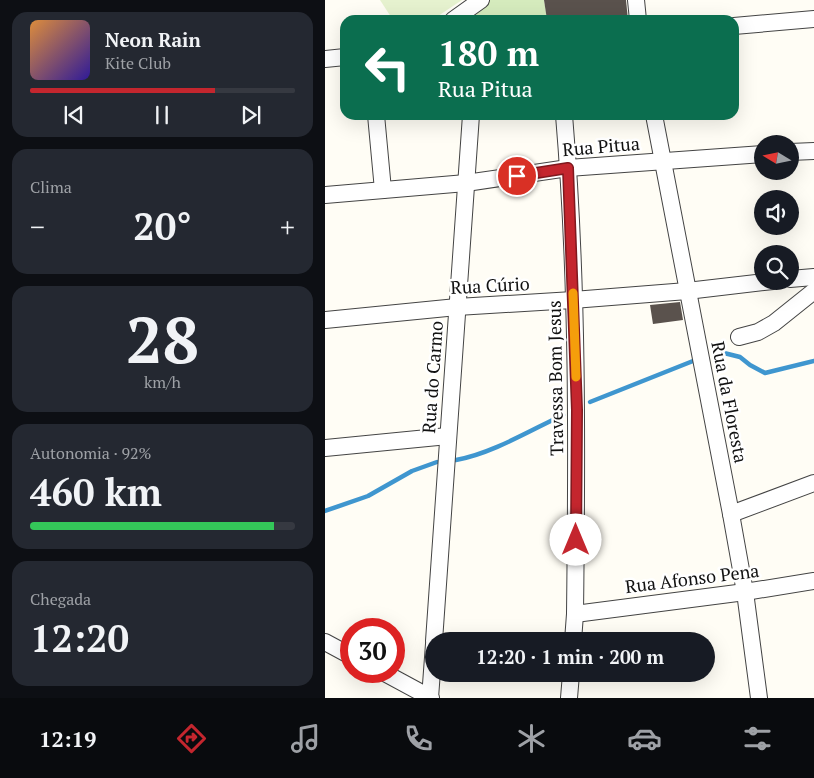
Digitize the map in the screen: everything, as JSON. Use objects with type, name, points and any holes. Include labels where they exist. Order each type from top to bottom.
[{"type":"street","points":[[460,15],[481,0]]},
{"type":"street","points":[[636,0],[638,15]]},
{"type":"street","points":[[739,26],[814,19]]},
{"type":"street","points":[[325,59],[340,58]]},
{"type":"street","points":[[376,120],[383,190]]},
{"type":"street","name":"Rua do Carmo","points":[[435,632],[471,120]]},
{"type":"street","name":"Travessa Bom Jesus","points":[[564,120],[568,168],[577,410],[574,632]]},
{"type":"street","name":"Rua da Floresta","points":[[655,120],[731,514],[745,592],[759,698]]},
{"type":"street","points":[[799,152],[814,151]]},
{"type":"street","name":"Rua Pitua","points":[[325,196],[466,183],[568,168],[754,155]]},
{"type":"street","points":[[799,278],[814,277]]},
{"type":"street","name":"Rua Cúrio","points":[[325,320],[457,307],[687,291],[754,283]]},
{"type":"street","points":[[739,337],[759,332],[814,291]]},
{"type":"street","points":[[325,448],[448,436]]},
{"type":"street","points":[[731,514],[814,483]]},
{"type":"street","name":"Rua Afonso Pena","points":[[575,614],[814,581]]},
{"type":"street","points":[[325,642],[340,650]]},
{"type":"street","name":"Rua do Carmo","points":[[430,698],[431,682]]},
{"type":"street","points":[[569,698],[570,682]]},
{"type":"street","points":[[403,683],[430,698]]},
{"type":"green space","points":[[380,0],[462,0],[440,15],[390,15]]},
{"type":"green space","points":[[483,0],[544,0],[546,15],[462,15]]},
{"type":"building","points":[[544,0],[626,0],[628,15],[546,15]]},
{"type":"building","points":[[680,302],[683,320],[653,324],[650,305]]},
{"type":"waterway","points":[[720,352],[740,357],[765,373],[814,361]]},
{"type":"waterway","points":[[590,402],[693,361]]},
{"type":"waterway","points":[[456,460],[483,453],[563,415]]},
{"type":"waterway","points":[[325,511],[368,496],[412,471],[437,462]]},
{"type":"slow traffic","points":[[573,293],[576,377]]},
{"type":"route","points":[[517,176],[568,168],[577,410],[576,540]]}]
